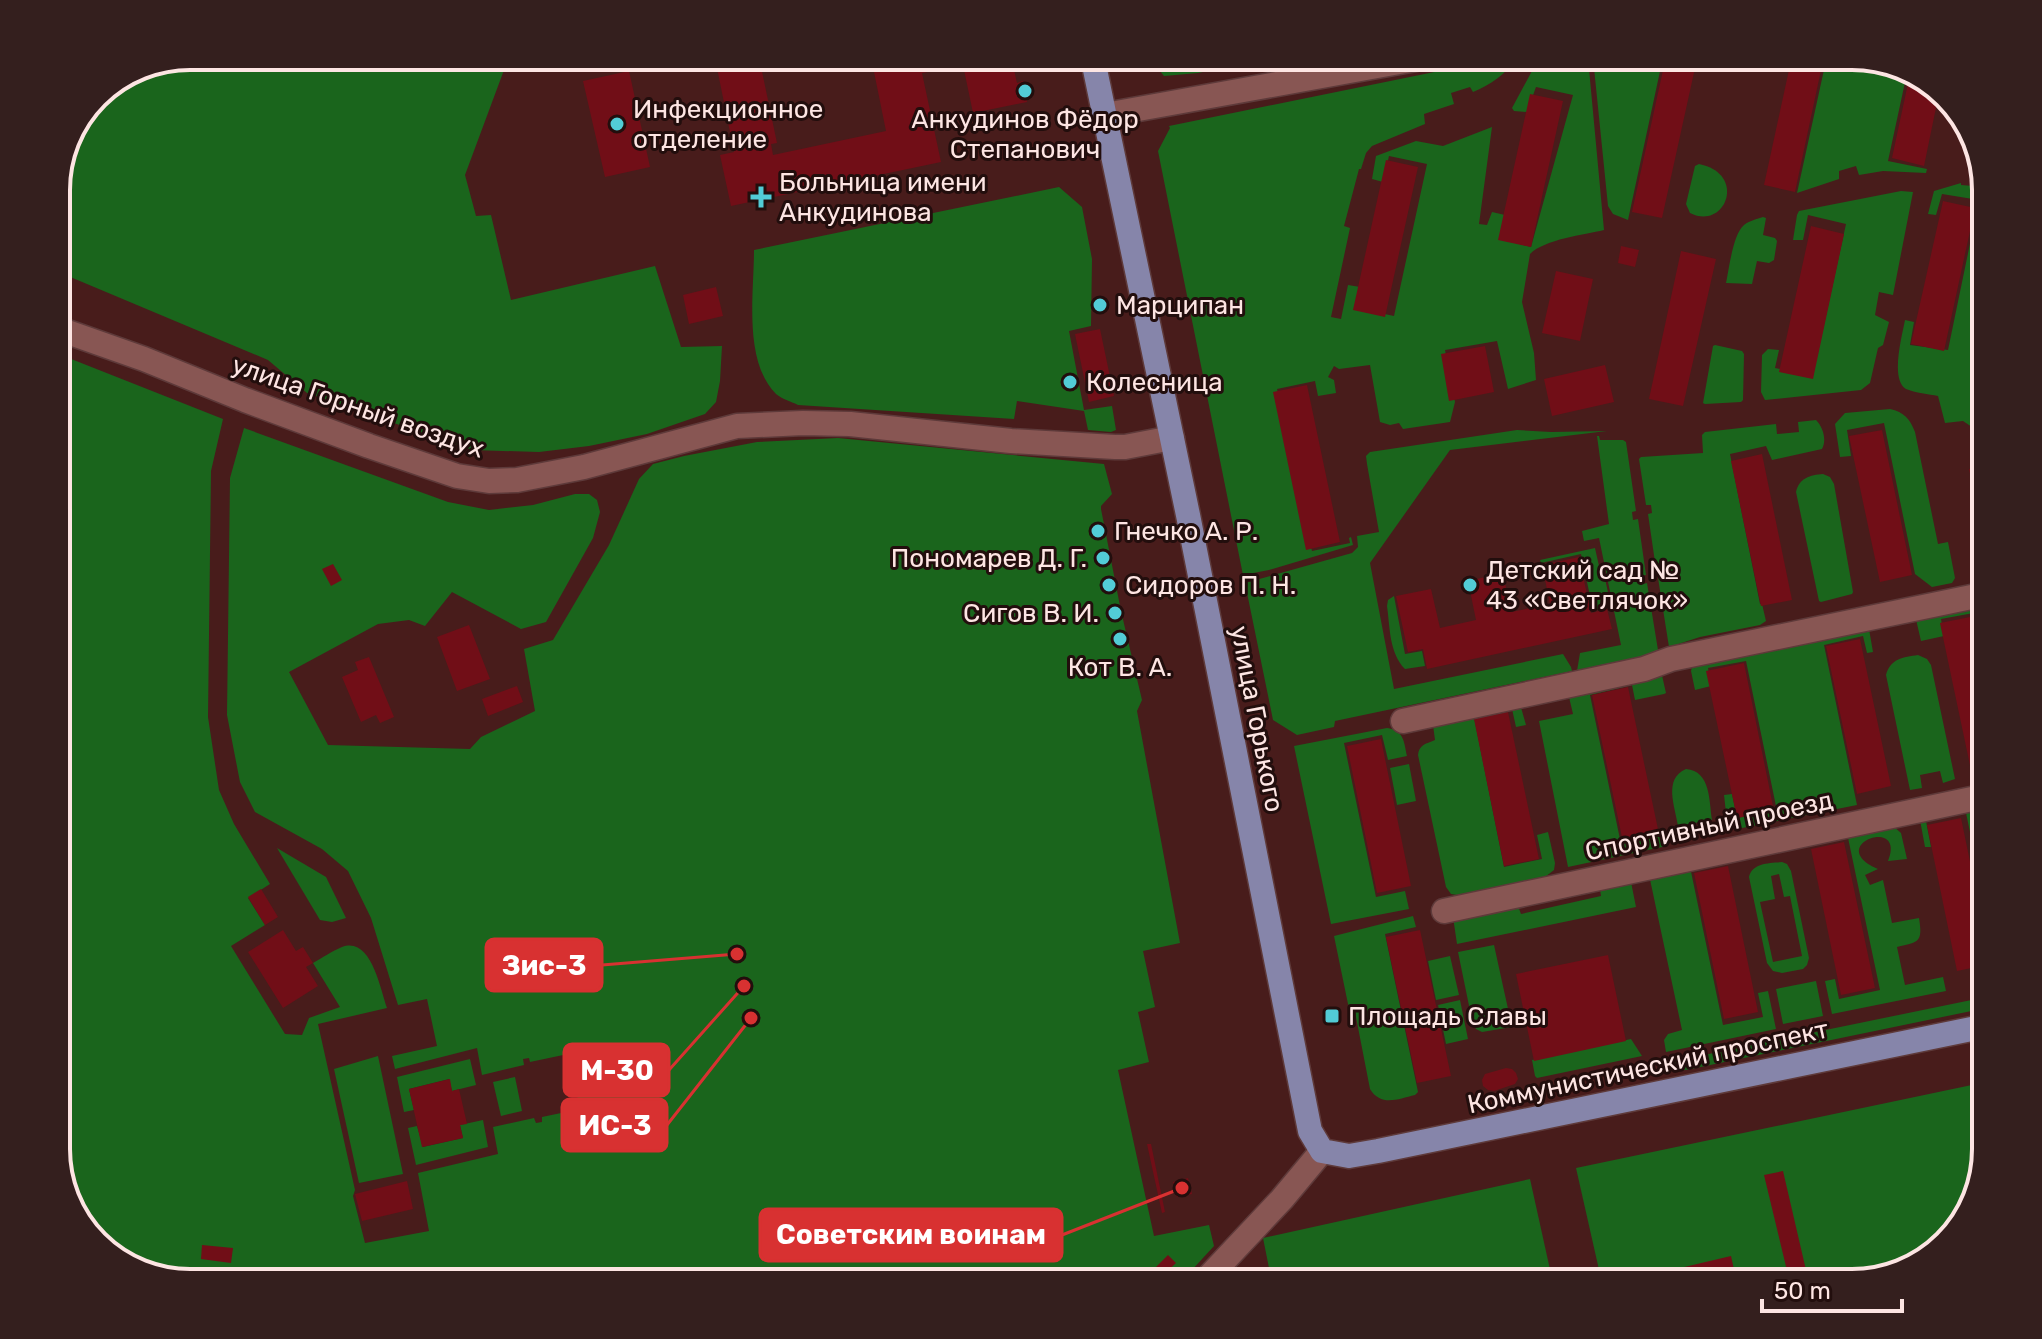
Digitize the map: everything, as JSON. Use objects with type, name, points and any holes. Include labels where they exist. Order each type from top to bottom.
[{"type":"main road","name":"улица Горького","points":[[1095,70],[1310,1131],[1322,1151]]},
{"type":"main road","name":"Коммунистический проспект","points":[[1322,1151],[1349,1156],[1378,1151],[1972,1029]]},
{"type":"street","points":[[1105,115],[1355,70]]},
{"type":"street","name":"улица Горный воздух","points":[[70,333],[369,446],[457,476],[489,481],[517,480],[584,467],[737,426],[850,424],[1011,441],[1115,447],[1172,438]]},
{"type":"street","points":[[1403,721],[1644,669],[1671,659],[1972,597]]},
{"type":"street","name":"Спортивный проезд","points":[[1444,911],[1972,799]]},
{"type":"street","points":[[1216,1269],[1322,1151]]},
{"type":"green space","points":[[190,70],[504,70],[465,175],[476,216],[491,215],[511,300],[655,266],[681,347],[722,346],[716,402],[705,414],[647,434],[539,452],[472,450],[307,393],[268,360],[70,277],[70,182],[79,144],[90,123],[105,105],[123,90],[144,79],[167,72]]},
{"type":"green space","points":[[1159,70],[1212,70],[1198,73],[1164,76]]},
{"type":"green space","points":[[1444,70],[1507,70],[1473,92],[1470,87],[1451,93],[1454,104],[1424,114],[1425,124],[1372,146],[1366,153],[1344,226],[1350,228],[1331,317],[1341,319],[1348,285],[1360,287],[1356,308],[1394,316],[1427,164],[1389,156],[1383,182],[1372,179],[1376,156],[1416,141],[1443,146],[1492,127],[1479,224],[1487,225],[1492,212],[1505,215],[1500,239],[1531,247],[1573,95],[1536,87],[1527,112],[1512,108],[1533,70],[1589,70],[1604,230],[1555,241],[1530,254],[1522,302],[1534,353],[1536,380],[1508,389],[1497,341],[1445,350],[1455,402],[1450,422],[1403,429],[1399,423],[1390,425],[1380,422],[1370,365],[1339,369],[1334,366],[1328,377],[1334,380],[1336,393],[1318,396],[1315,381],[1277,389],[1312,551],[1350,543],[1351,537],[1353,545],[1243,575],[1158,151],[1169,126]]},
{"type":"green space","points":[[1594,70],[1660,70],[1628,220],[1613,214],[1608,206]]},
{"type":"green space","points":[[1824,70],[1868,71],[1905,82],[1888,161],[1927,169],[1926,173],[1883,171],[1859,175],[1856,166],[1839,171],[1839,179],[1797,193]]},
{"type":"green space","points":[[1699,164],[1723,178],[1727,189],[1721,208],[1713,214],[1702,216],[1690,213],[1686,204],[1695,166]]},
{"type":"green space","points":[[1961,183],[1972,186],[1972,199],[1942,194],[1936,215],[1928,214],[1934,191]]},
{"type":"green space","points":[[1059,187],[1082,207],[1092,259],[1091,326],[1069,331],[1084,410],[1112,406],[1116,430],[1088,430],[1084,411],[1017,401],[1014,419],[798,405],[776,394],[766,380],[759,364],[753,326],[754,250]]},
{"type":"green space","points":[[1901,191],[1913,192],[1893,295],[1879,292],[1875,315],[1889,322],[1883,345],[1878,348],[1870,383],[1861,390],[1765,400],[1761,392],[1762,355],[1768,349],[1779,350],[1775,368],[1813,375],[1846,224],[1808,215],[1803,240],[1793,240],[1799,211]]},
{"type":"green space","points":[[1766,218],[1763,235],[1777,241],[1774,260],[1769,263],[1757,261],[1752,284],[1726,283],[1740,230],[1748,222]]},
{"type":"green space","points":[[1972,234],[1972,427],[1963,421],[1945,423],[1938,396],[1906,389],[1901,384],[1898,367],[1905,320],[1914,322],[1910,345],[1948,350]]},
{"type":"green space","points":[[1715,345],[1744,354],[1741,402],[1703,403]]},
{"type":"green space","points":[[70,359],[223,419],[211,471],[208,717],[219,790],[234,824],[270,884],[248,898],[265,925],[231,946],[285,1034],[302,1035],[309,1018],[340,1007],[313,963],[342,947],[352,946],[360,949],[373,966],[387,1008],[318,1024],[365,1243],[429,1231],[418,1173],[498,1154],[493,1127],[534,1118],[536,1123],[542,1122],[542,1117],[580,1109],[568,1054],[530,1062],[529,1058],[523,1059],[524,1065],[482,1075],[477,1048],[395,1069],[392,1056],[437,1046],[427,999],[398,1005],[371,918],[348,871],[322,849],[255,812],[240,782],[227,715],[230,478],[244,428],[448,502],[489,510],[533,505],[575,494],[589,494],[597,500],[600,512],[593,538],[546,622],[521,629],[452,592],[425,626],[409,620],[378,624],[289,672],[328,745],[470,749],[481,737],[535,711],[524,649],[553,640],[609,545],[639,479],[653,464],[757,442],[838,438],[1104,464],[1112,494],[1101,509],[1142,700],[1137,711],[1180,943],[1143,951],[1155,1007],[1138,1012],[1149,1062],[1118,1070],[1154,1236],[1209,1225],[1214,1246],[1193,1269],[190,1269],[159,1265],[123,1249],[105,1234],[86,1209],[76,1188],[70,1157]]},
{"type":"green space","points":[[1890,409],[1906,417],[1915,432],[1938,544],[1948,542],[1955,578],[1952,583],[1932,587],[1915,574],[1884,423],[1847,430],[1851,456],[1840,457],[1835,424],[1845,413]]},
{"type":"green space","points":[[1816,420],[1824,434],[1822,449],[1772,460],[1766,446],[1730,454],[1766,621],[1669,647],[1658,578],[1662,577],[1661,569],[1656,569],[1648,514],[1652,513],[1651,505],[1646,505],[1639,459],[1703,453],[1702,435],[1705,432],[1776,424],[1777,434],[1799,432],[1798,422]]},
{"type":"green space","points":[[1517,430],[1607,431],[1450,450],[1370,563],[1394,689],[1563,654],[1572,671],[1335,721],[1334,727],[1297,735],[1273,720],[1245,583],[1352,553],[1358,547],[1357,536],[1379,532],[1366,456],[1370,452]]},
{"type":"green space","points":[[1597,436],[1600,440],[1626,442],[1636,511],[1632,512],[1633,520],[1638,519],[1646,575],[1642,576],[1643,584],[1647,583],[1658,650],[1649,656],[1577,671],[1580,653],[1621,645],[1599,538],[1584,541],[1582,531],[1609,524]]},
{"type":"green space","points":[[1823,474],[1830,477],[1834,484],[1853,592],[1821,602],[1796,492],[1806,478]]},
{"type":"green space","points":[[1595,548],[1611,606],[1593,610],[1581,554],[1541,563],[1540,560]]},
{"type":"green space","points":[[1394,596],[1405,654],[1422,651],[1425,666],[1405,669],[1396,655],[1387,606],[1388,600]]},
{"type":"green space","points":[[1972,602],[1972,613],[1941,619],[1944,636],[1921,641],[1915,615]]},
{"type":"green space","points":[[1869,629],[1873,652],[1867,653],[1863,636],[1824,645],[1857,805],[1742,828],[1732,824],[1727,816],[1724,795],[1732,794],[1737,818],[1777,811],[1746,661],[1708,668],[1711,686],[1695,690],[1691,671],[1693,663]]},
{"type":"green space","points":[[1918,655],[1931,665],[1955,779],[1943,783],[1940,771],[1920,775],[1922,788],[1910,790],[1886,675],[1894,662]]},
{"type":"green space","points":[[1661,671],[1664,694],[1635,700],[1632,685],[1590,695],[1621,844],[1669,835],[1666,844],[1568,867],[1539,721],[1573,714],[1569,697]]},
{"type":"green space","points":[[1520,704],[1526,725],[1516,727],[1512,709],[1474,717],[1504,867],[1542,859],[1537,835],[1548,832],[1554,870],[1545,877],[1451,894],[1446,887],[1418,755],[1420,749],[1435,740],[1433,725]]},
{"type":"green space","points":[[1387,728],[1400,734],[1407,756],[1388,760],[1382,735],[1344,743],[1376,897],[1405,891],[1409,909],[1331,924],[1294,746]]},
{"type":"green space","points":[[1409,764],[1416,801],[1397,805],[1390,768]]},
{"type":"green space","points":[[1686,769],[1700,775],[1704,781],[1712,820],[1678,826],[1673,786],[1675,779]]},
{"type":"green space","points":[[1972,805],[1972,842],[1966,813],[1926,821],[1931,847],[1925,847],[1920,820]]},
{"type":"green space","points":[[1893,826],[1901,833],[1907,859],[1888,861],[1891,847],[1887,839],[1870,839],[1862,844],[1859,851],[1863,860],[1878,869],[1865,875],[1870,885],[1883,880],[1892,923],[1919,918],[1918,940],[1897,947],[1905,985],[1943,977],[1946,991],[1832,1014],[1825,981],[1835,979],[1839,999],[1880,990],[1847,833]]},
{"type":"green space","points":[[277,848],[326,877],[346,918],[332,922],[320,920]]},
{"type":"green space","points":[[1689,862],[1723,1025],[1763,1017],[1758,993],[1768,991],[1776,1029],[1666,1052],[1664,1040],[1668,1034],[1682,1030],[1648,870]]},
{"type":"green space","points":[[1782,862],[1791,871],[1809,958],[1803,969],[1782,973],[1773,971],[1767,963],[1749,877],[1757,866]],"holes":[[[1779,874],[1784,897],[1790,896],[1802,956],[1773,962],[1760,902],[1775,899],[1771,876]]]},
{"type":"green space","points":[[1630,877],[1636,907],[1457,944],[1453,917],[1518,906],[1521,914],[1601,896],[1600,889]]},
{"type":"green space","points":[[1413,916],[1416,927],[1385,934],[1418,1092],[1385,1100],[1374,1095],[1370,1089],[1355,1012],[1348,1004],[1334,936]]},
{"type":"green space","points":[[1494,945],[1512,1027],[1482,1032],[1473,1025],[1458,952]]},
{"type":"green space","points":[[1450,956],[1459,995],[1436,1000],[1428,961]]},
{"type":"green space","points":[[1816,981],[1823,1016],[1783,1024],[1776,989]]},
{"type":"green space","points":[[1460,1000],[1468,1039],[1446,1044],[1438,1005]]},
{"type":"green space","points":[[1972,1000],[1972,1011],[1686,1070],[1677,1069],[1670,1062]]},
{"type":"green space","points":[[1631,1039],[1642,1056],[1535,1076],[1532,1060]]},
{"type":"green space","points":[[378,1056],[403,1174],[359,1183],[334,1069]]},
{"type":"green space","points":[[470,1059],[476,1085],[452,1091],[449,1079],[409,1089],[414,1110],[404,1112],[397,1077]]},
{"type":"green space","points":[[515,1077],[522,1111],[501,1116],[493,1082]]},
{"type":"green space","points":[[1972,1085],[1971,1165],[1960,1202],[1931,1239],[1912,1253],[1883,1265],[1852,1269],[1599,1269],[1576,1168]]},
{"type":"green space","points":[[483,1120],[488,1147],[416,1165],[408,1128],[417,1126],[423,1147],[463,1138],[460,1125]]},
{"type":"green space","points":[[1530,1179],[1550,1269],[1269,1269],[1263,1238]]},
{"type":"building","points":[[717,70],[762,70],[777,143],[771,144],[773,155],[886,131],[874,70],[937,70],[922,73],[941,162],[731,206],[720,155],[734,152]]},
{"type":"building","points":[[964,70],[1014,70],[1017,83],[1023,81],[1027,102],[973,113]]},
{"type":"building","points":[[1663,70],[1695,70],[1662,218],[1632,212]]},
{"type":"building","points":[[1789,70],[1821,70],[1795,192],[1764,185]]},
{"type":"building","name":"Инфекционное отделение","points":[[629,71],[650,167],[605,177],[583,81]]},
{"type":"building","points":[[1908,84],[1937,105],[1924,166],[1892,158]]},
{"type":"building","points":[[1530,94],[1563,101],[1531,247],[1498,240]]},
{"type":"building","points":[[1386,160],[1418,167],[1385,317],[1353,310]]},
{"type":"building","points":[[1943,201],[1972,207],[1972,222],[1944,351],[1911,344]]},
{"type":"building","points":[[1811,226],[1844,234],[1813,379],[1779,372]]},
{"type":"building","points":[[1621,246],[1639,250],[1635,267],[1618,263]]},
{"type":"building","points":[[1681,251],[1716,259],[1683,406],[1649,399]]},
{"type":"building","points":[[1556,271],[1593,279],[1580,341],[1542,333]]},
{"type":"building","points":[[716,287],[723,316],[689,324],[683,295]]},
{"type":"building","points":[[1100,329],[1114,396],[1089,402],[1075,334]]},
{"type":"building","points":[[1485,346],[1494,392],[1449,401],[1441,354]]},
{"type":"building","points":[[1605,365],[1614,402],[1552,416],[1544,379]]},
{"type":"building","points":[[1307,385],[1340,542],[1306,550],[1273,392]]},
{"type":"building","points":[[1882,430],[1912,575],[1880,582],[1849,436]]},
{"type":"building","points":[[1762,454],[1792,600],[1761,606],[1731,461]]},
{"type":"building","points":[[1579,557],[1591,613],[1607,609],[1612,629],[1427,669],[1423,649],[1408,652],[1396,596],[1431,589],[1440,628],[1476,620],[1468,581],[1503,573],[1511,612],[1550,604],[1542,565]]},
{"type":"building","points":[[333,564],[342,580],[331,586],[322,569]]},
{"type":"building","points":[[1972,617],[1972,770],[1971,770],[1940,623]]},
{"type":"building","points":[[469,625],[490,679],[457,691],[437,637]]},
{"type":"building","points":[[1860,639],[1891,786],[1857,794],[1826,646]]},
{"type":"building","points":[[369,657],[394,717],[380,723],[376,715],[361,722],[342,677],[358,670],[355,662]]},
{"type":"building","points":[[1744,663],[1774,811],[1737,818],[1706,671]]},
{"type":"building","points":[[517,686],[523,702],[488,716],[482,699]]},
{"type":"building","points":[[1628,687],[1659,834],[1623,842],[1592,695]]},
{"type":"building","points":[[1508,712],[1539,859],[1504,866],[1474,719]]},
{"type":"building","points":[[1381,739],[1411,886],[1377,893],[1347,746]]},
{"type":"building","points":[[1961,818],[1972,871],[1972,968],[1957,971],[1927,825]]},
{"type":"building","points":[[1844,842],[1875,988],[1841,995],[1811,849]]},
{"type":"building","points":[[1728,866],[1758,1012],[1724,1019],[1694,873]]},
{"type":"building","points":[[261,889],[278,917],[265,925],[248,897]]},
{"type":"building","points":[[283,930],[296,951],[303,947],[313,963],[306,967],[318,986],[283,1008],[248,952]]},
{"type":"building","points":[[1420,930],[1451,1076],[1417,1083],[1386,937]]},
{"type":"building","points":[[1608,955],[1626,1041],[1534,1061],[1516,974]]},
{"type":"building","points":[[1506,1068],[1516,1073],[1518,1079],[1515,1084],[1494,1091],[1483,1086],[1485,1074]]},
{"type":"building","points":[[450,1079],[452,1091],[459,1089],[467,1124],[460,1125],[463,1138],[422,1147],[409,1089]]},
{"type":"building","points":[[1147,1144],[1151,1144],[1165,1212],[1162,1213]]},
{"type":"building","points":[[1783,1171],[1806,1269],[1787,1269],[1764,1175]]},
{"type":"building","points":[[1188,1178],[1192,1194],[1177,1197],[1173,1182]]},
{"type":"building","points":[[407,1181],[413,1209],[362,1221],[355,1194]]},
{"type":"building","points":[[202,1245],[233,1248],[231,1263],[201,1259]]},
{"type":"building","points":[[1168,1255],[1176,1263],[1170,1269],[1154,1269]]},
{"type":"building","points":[[1731,1256],[1734,1269],[1676,1269]]},
{"type":"place","name":"Анкудинов Фёдор Степанович","points":[[1025,91]]},
{"type":"place","name":"Инфекционное отделение","points":[[617,124]]},
{"type":"place","name":"Больница имени Анкудинова","points":[[761,197]]},
{"type":"place","name":"Марципан","points":[[1100,305]]},
{"type":"place","name":"Колесница","points":[[1070,382]]},
{"type":"place","name":"Гнечко А. Р.","points":[[1098,531]]},
{"type":"place","name":"Пономарев Д. Г.","points":[[1103,558]]},
{"type":"place","name":"Сидоров П. Н.","points":[[1109,585]]},
{"type":"place","name":"Детский сад № 43 «Светлячок»","points":[[1470,585]]},
{"type":"place","name":"Сигов В. И.","points":[[1115,613]]},
{"type":"place","name":"Кот В. А.","points":[[1120,639]]},
{"type":"place","name":"Зис-3","points":[[737,954]]},
{"type":"place","name":"М-30","points":[[744,986]]},
{"type":"place","name":"Площадь Славы","points":[[1332,1016]]},
{"type":"place","name":"ИС-3","points":[[751,1018]]},
{"type":"place","name":"Советским воинам","points":[[1182,1188]]}]
